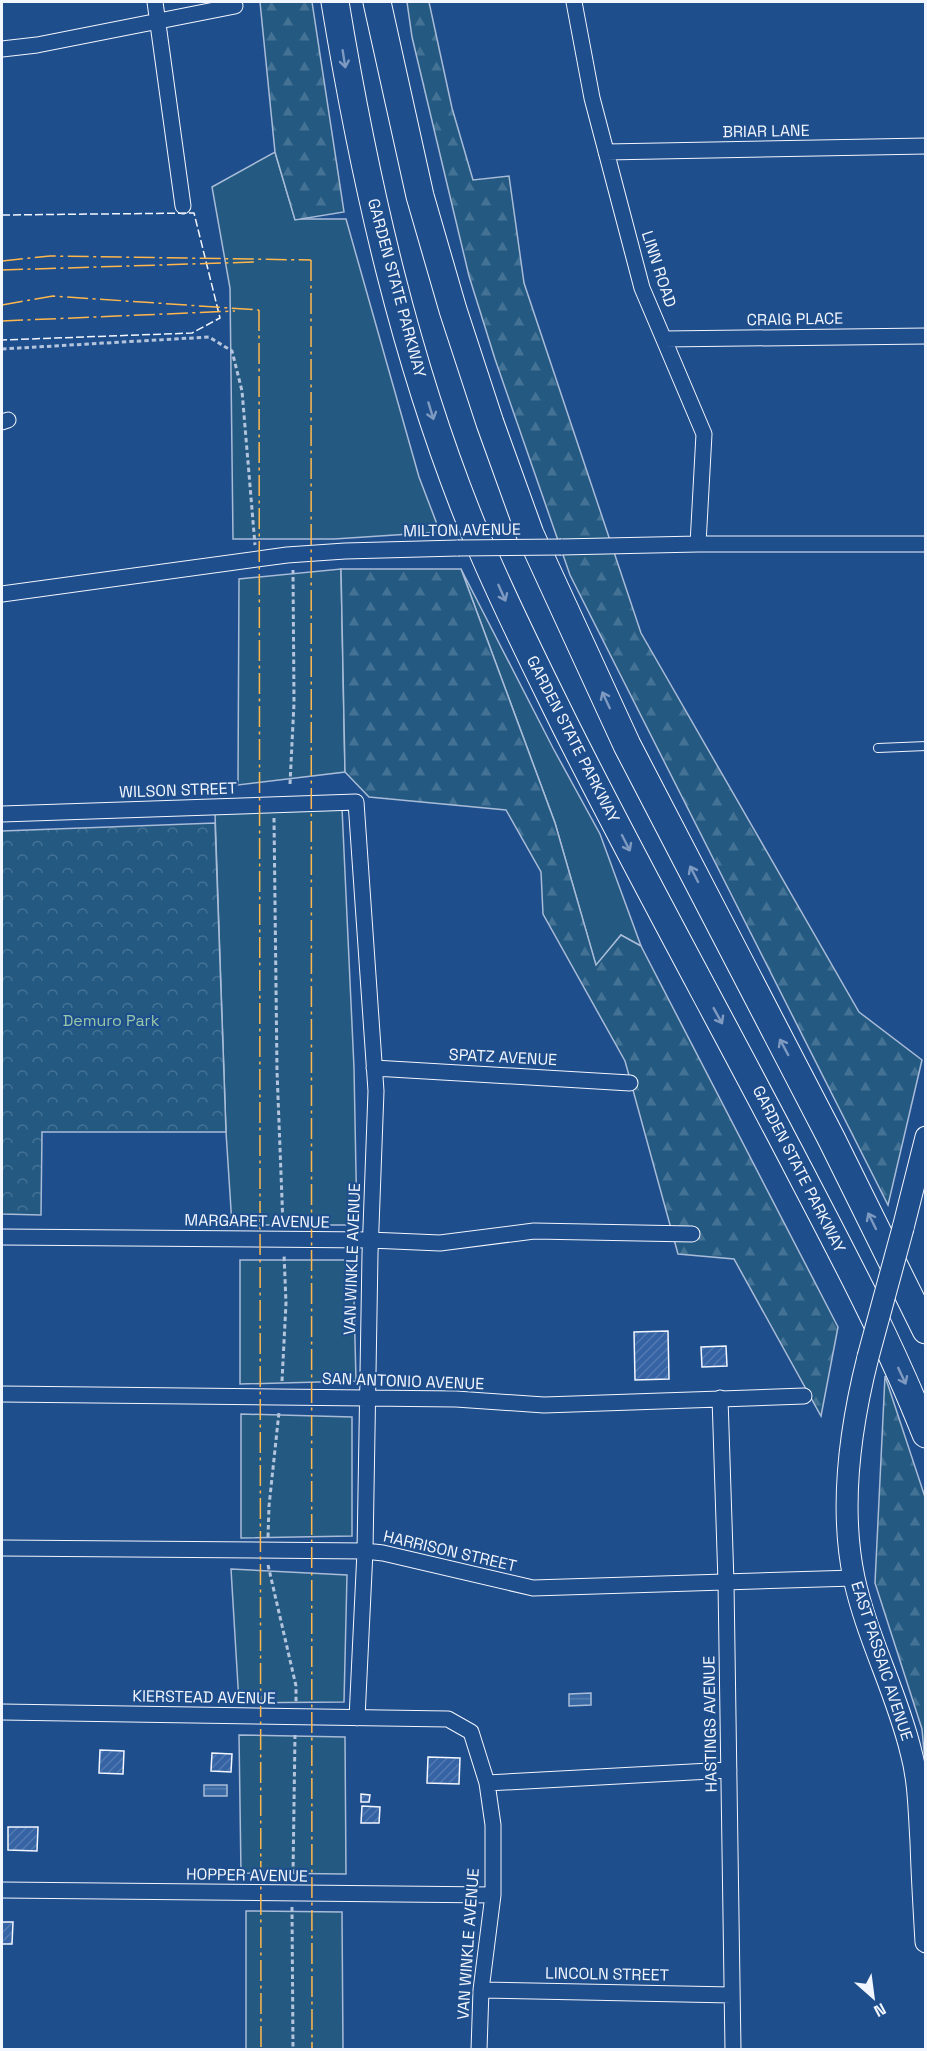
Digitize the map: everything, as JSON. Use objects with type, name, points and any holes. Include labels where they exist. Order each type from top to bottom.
[{"type":"highway","name":"GARDEN STATE PARKWAY","points":[[335,2],[369,180],[400,311],[435,424],[477,537],[580,755],[857,1280],[907,1387],[926,1434]]},
{"type":"highway","points":[[377,2],[420,196],[453,310],[530,534],[627,745],[831,1138],[926,1330]]},
{"type":"main road","name":"EAST PASSAIC AVENUE","points":[[926,1137],[856,1404],[850,1448],[848,1491],[849,1534],[854,1578],[912,1753],[918,1791],[926,1942]]},
{"type":"street","points":[[155,2],[183,206]]},
{"type":"street","name":"LINN ROAD","points":[[574,2],[592,98],[642,288],[704,434],[698,544]]},
{"type":"street","points":[[2,49],[37,45],[235,6]]},
{"type":"street","name":"BRIAR LANE","points":[[606,152],[926,146]]},
{"type":"street","name":"CRAIG PLACE","points":[[664,339],[926,336]]},
{"type":"street","name":"MILTON AVENUE","points":[[2,594],[287,555],[345,551],[698,544],[926,544]]},
{"type":"street","name":"WILSON STREET","points":[[2,814],[356,802]]},
{"type":"street","name":"VAN WINKLE AVENUE","points":[[356,802],[376,1091],[370,1240],[365,1551],[357,1718]]},
{"type":"street","name":"SPATZ AVENUE","points":[[374,1068],[630,1083]]},
{"type":"street","name":"MARGARET AVENUE","points":[[2,1237],[370,1240],[440,1243],[534,1231],[692,1234]]},
{"type":"street","name":"SAN ANTONIO AVENUE","points":[[2,1394],[367,1397],[456,1399],[544,1405],[804,1396]]},
{"type":"street","name":"HASTINGS AVENUE","points":[[720,1398],[726,1583],[733,2049]]},
{"type":"street","name":"HARRISON STREET","points":[[2,1548],[365,1551],[383,1553],[533,1588],[854,1578]]},
{"type":"street","name":"KIERSTEAD AVENUE","points":[[2,1712],[406,1719]]},
{"type":"street","name":"VAN WINKLE AVENUE","points":[[406,1719],[448,1719],[471,1732],[487,1783],[493,1825],[493,1895],[481,1990],[479,2049]]},
{"type":"street","points":[[487,1783],[729,1770]]},
{"type":"street","name":"HOPPER AVENUE","points":[[2,1890],[493,1895]]},
{"type":"street","name":"LINCOLN STREET","points":[[481,1990],[732,1995]]},
{"type":"lane","points":[[878,748],[926,746]]},
{"type":"path","points":[[2,349],[209,337],[232,351],[242,391],[255,547]]},
{"type":"path","points":[[290,784],[294,703],[293,568]]},
{"type":"path","points":[[274,804],[277,1071],[283,1227]]},
{"type":"path","points":[[282,1381],[286,1304],[284,1253]]},
{"type":"path","points":[[268,1539],[269,1506],[279,1411]]},
{"type":"path","points":[[268,1565],[296,1686],[296,1704]]},
{"type":"path","points":[[292,1874],[295,1735]]},
{"type":"path","points":[[292,1906],[293,2049]]},
{"type":"green space","points":[[260,2],[312,2],[344,212],[295,220],[275,152]]},
{"type":"green space","points":[[407,2],[429,2],[452,108],[473,180],[509,176],[524,283],[641,633],[859,1012],[922,1060],[888,1205],[570,575],[495,359],[469,276],[412,37]]},
{"type":"green space","points":[[275,152],[295,219],[346,219],[419,477],[440,532],[334,539],[233,539],[230,288],[212,187]]},
{"type":"green space","points":[[341,569],[345,772],[238,785],[239,579]]},
{"type":"green space","points":[[341,569],[461,569],[555,823],[596,965],[621,935],[641,946],[838,1327],[821,1416],[734,1259],[678,1254],[625,1061],[543,914],[541,872],[506,810],[369,797],[345,772]]},
{"type":"green space","points":[[461,569],[600,834],[641,946],[621,935],[596,966],[555,823]]},
{"type":"green space","points":[[342,808],[354,1068],[357,1225],[232,1225],[226,1132],[215,813]]},
{"type":"green space","name":"Demuro Park","points":[[215,823],[226,1132],[42,1132],[41,1215],[2,1214],[2,831]]},
{"type":"green space","points":[[240,1260],[353,1260],[356,1381],[240,1384]]},
{"type":"green space","points":[[885,1376],[925,1497],[925,1763],[922,1729],[875,1583]]},
{"type":"green space","points":[[241,1414],[352,1417],[352,1536],[241,1538]]},
{"type":"green space","points":[[231,1569],[347,1575],[344,1702],[239,1703]]},
{"type":"green space","points":[[239,1735],[345,1737],[346,1874],[241,1873]]},
{"type":"green space","points":[[246,1911],[342,1912],[343,2049],[246,2049]]},
{"type":"shaded area","points":[[591,1693],[591,1705],[569,1706],[569,1694]]},
{"type":"shaded area","points":[[204,1785],[227,1785],[227,1796],[204,1796]]},
{"type":"building","points":[[668,1331],[669,1379],[635,1380],[634,1332]]},
{"type":"building","points":[[726,1346],[727,1366],[702,1367],[701,1347]]},
{"type":"building","points":[[100,1750],[124,1751],[123,1774],[99,1773]]},
{"type":"building","points":[[212,1753],[232,1754],[231,1772],[211,1771]]},
{"type":"building","points":[[428,1757],[460,1758],[459,1784],[427,1783]]},
{"type":"building","points":[[361,1794],[370,1795],[369,1802],[361,1802]]},
{"type":"building","points":[[362,1806],[380,1807],[379,1823],[361,1823]]},
{"type":"building","points":[[8,1827],[38,1827],[37,1851],[8,1850]]},
{"type":"building","points":[[2,1922],[13,1922],[12,1944],[2,1944]]},
{"type":"fence","points":[[2,215],[194,213],[220,318],[192,333],[2,340]]},
{"type":"power","points":[[2,261],[50,256],[311,260]]},
{"type":"power","points":[[311,260],[312,2050]]},
{"type":"power","points":[[2,270],[254,262]]},
{"type":"power","points":[[2,305],[53,296],[259,310]]},
{"type":"power","points":[[259,310],[261,2050]]},
{"type":"power","points":[[2,321],[235,311]]}]
